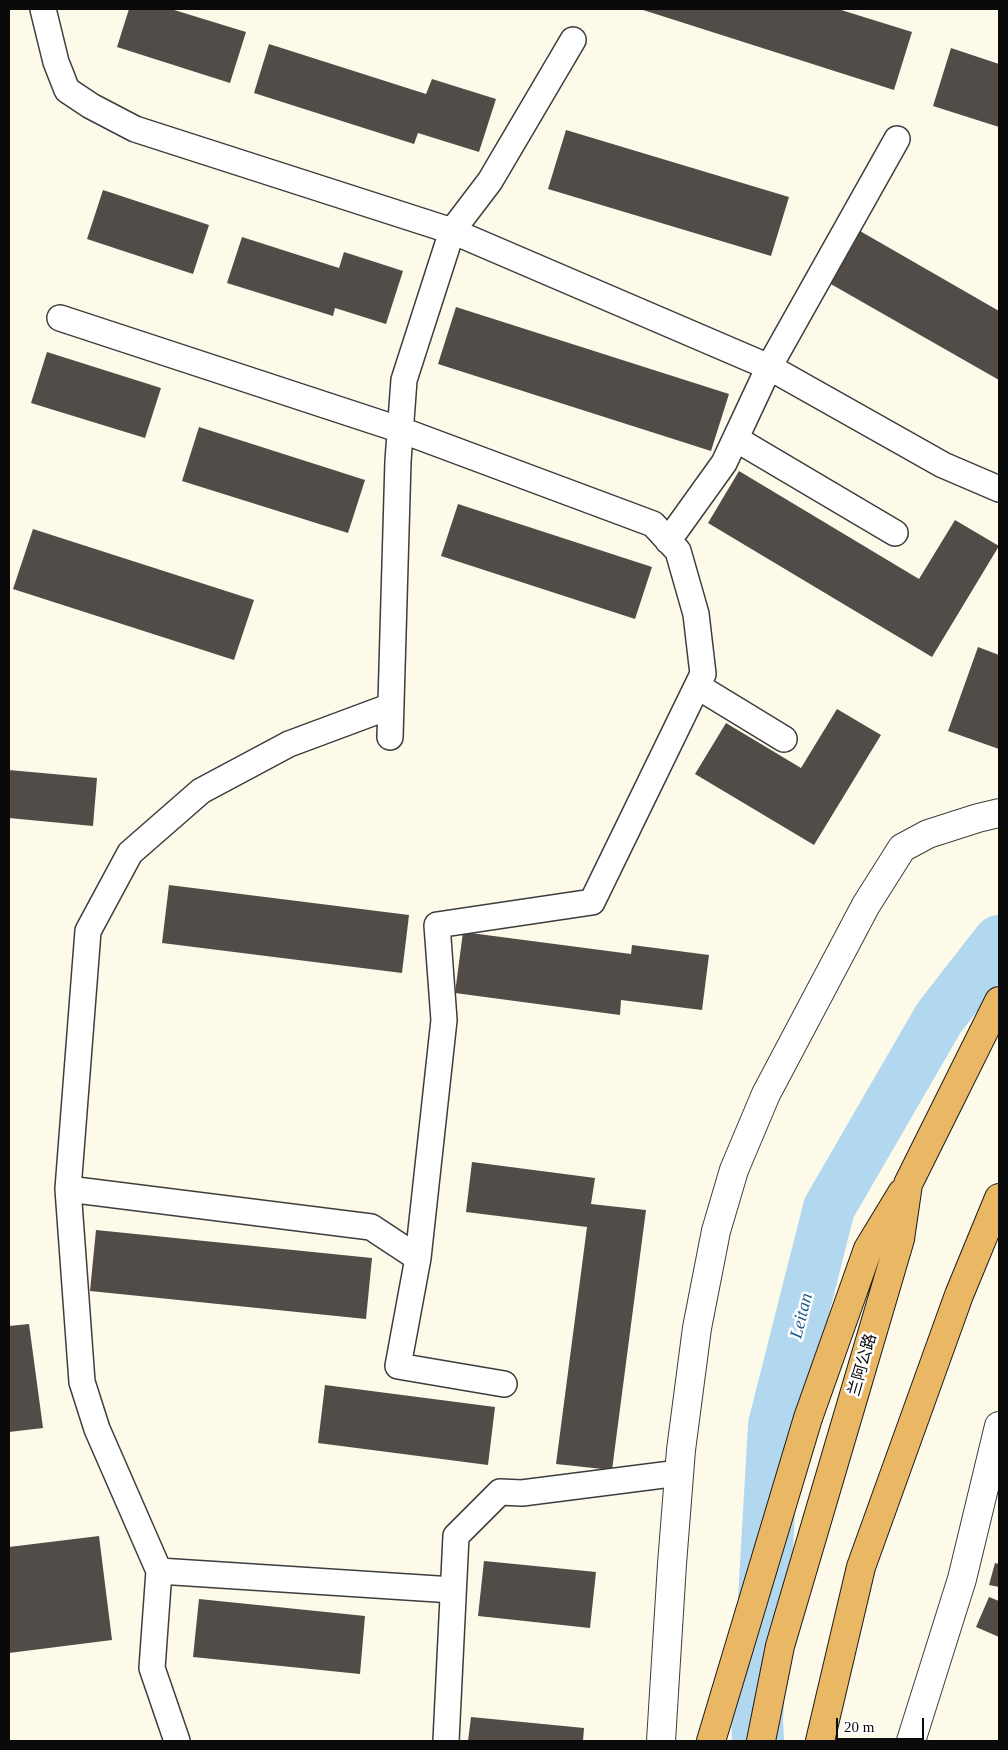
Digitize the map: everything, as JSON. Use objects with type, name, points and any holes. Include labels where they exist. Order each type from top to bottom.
[{"type":"highway","name":"兰阿公路","points":[[761,1741],[780,1646],[900,1239],[908,1184],[999,1002]]},
{"type":"highway","points":[[711,1741],[808,1418],[868,1249],[908,1184]]},
{"type":"highway","points":[[820,1741],[861,1567],[960,1295],[999,1198]]},
{"type":"street","points":[[42,9],[56,62],[67,90],[100,111],[135,129],[452,231],[769,367],[943,465],[999,489]]},
{"type":"street","points":[[390,737],[398,461],[404,380],[452,231],[490,181],[573,40]]},
{"type":"street","points":[[668,541],[724,463],[769,367],[897,139]]},
{"type":"street","points":[[60,318],[400,430],[653,524],[678,552],[696,614],[703,674],[592,902],[437,925],[444,1020],[418,1258],[398,1366],[504,1384]]},
{"type":"street","points":[[736,439],[895,533]]},
{"type":"street","points":[[697,686],[784,739]]},
{"type":"street","points":[[177,1741],[152,1668],[159,1571],[97,1429],[82,1382],[68,1189],[88,931],[130,853],[201,791],[289,744],[391,706]]},
{"type":"street","points":[[661,1741],[679,1473],[697,1328],[716,1231],[734,1170],[766,1094],[866,905],[902,848],[928,834],[999,813]]},
{"type":"street","points":[[68,1189],[372,1226],[418,1258]]},
{"type":"street","points":[[911,1741],[962,1579],[999,1426]]},
{"type":"street","points":[[446,1741],[456,1536],[500,1492],[522,1493],[679,1473]]},
{"type":"street","points":[[159,1571],[453,1590]]},
{"type":"building","points":[[129,9],[171,9],[246,32],[230,83],[117,47]]},
{"type":"building","points":[[640,9],[838,9],[912,32],[894,90]]},
{"type":"building","points":[[269,44],[426,94],[432,79],[496,99],[479,152],[418,133],[414,144],[254,93]]},
{"type":"building","points":[[951,48],[999,64],[999,127],[933,106]]},
{"type":"building","points":[[566,130],[789,197],[771,256],[548,189]]},
{"type":"building","points":[[103,190],[209,225],[193,274],[87,239]]},
{"type":"building","points":[[860,231],[999,311],[999,380],[829,283]]},
{"type":"building","points":[[242,237],[339,268],[344,252],[403,271],[386,324],[335,308],[333,316],[227,283]]},
{"type":"building","points":[[456,307],[729,394],[711,451],[438,364]]},
{"type":"building","points":[[47,352],[161,388],[145,438],[31,403]]},
{"type":"building","points":[[199,427],[365,480],[348,533],[182,481]]},
{"type":"building","points":[[739,471],[919,579],[955,520],[999,546],[932,657],[708,523]]},
{"type":"building","points":[[458,504],[652,567],[635,619],[441,556]]},
{"type":"building","points":[[33,529],[254,600],[234,660],[13,589]]},
{"type":"building","points":[[978,647],[999,655],[999,749],[948,731]]},
{"type":"building","points":[[837,709],[881,735],[814,845],[695,774],[726,723],[801,768]]},
{"type":"building","points":[[9,770],[97,778],[93,826],[9,818]]},
{"type":"building","points":[[169,885],[409,915],[402,973],[162,943]]},
{"type":"building","points":[[463,932],[631,954],[632,945],[709,955],[702,1010],[621,1000],[620,1015],[455,993]]},
{"type":"building","points":[[472,1162],[595,1178],[591,1204],[646,1210],[612,1470],[556,1464],[587,1227],[466,1212]]},
{"type":"building","points":[[96,1230],[372,1258],[366,1319],[90,1291]]},
{"type":"building","points":[[29,1324],[43,1428],[9,1432],[9,1326]]},
{"type":"building","points":[[325,1385],[495,1407],[488,1465],[318,1443]]},
{"type":"building","points":[[99,1536],[112,1640],[9,1653],[9,1547]]},
{"type":"building","points":[[484,1561],[596,1572],[590,1628],[478,1616]]},
{"type":"building","points":[[995,1563],[999,1564],[999,1587],[989,1585]]},
{"type":"building","points":[[989,1597],[999,1601],[999,1637],[976,1627]]},
{"type":"building","points":[[199,1599],[365,1616],[360,1674],[193,1657]]},
{"type":"building","points":[[471,1717],[584,1728],[583,1741],[468,1741]]},
{"type":"waterway","name":"Leitan","points":[[758,1741],[757,1720],[774,1425],[829,1208],[939,1018],[999,941]]}]
